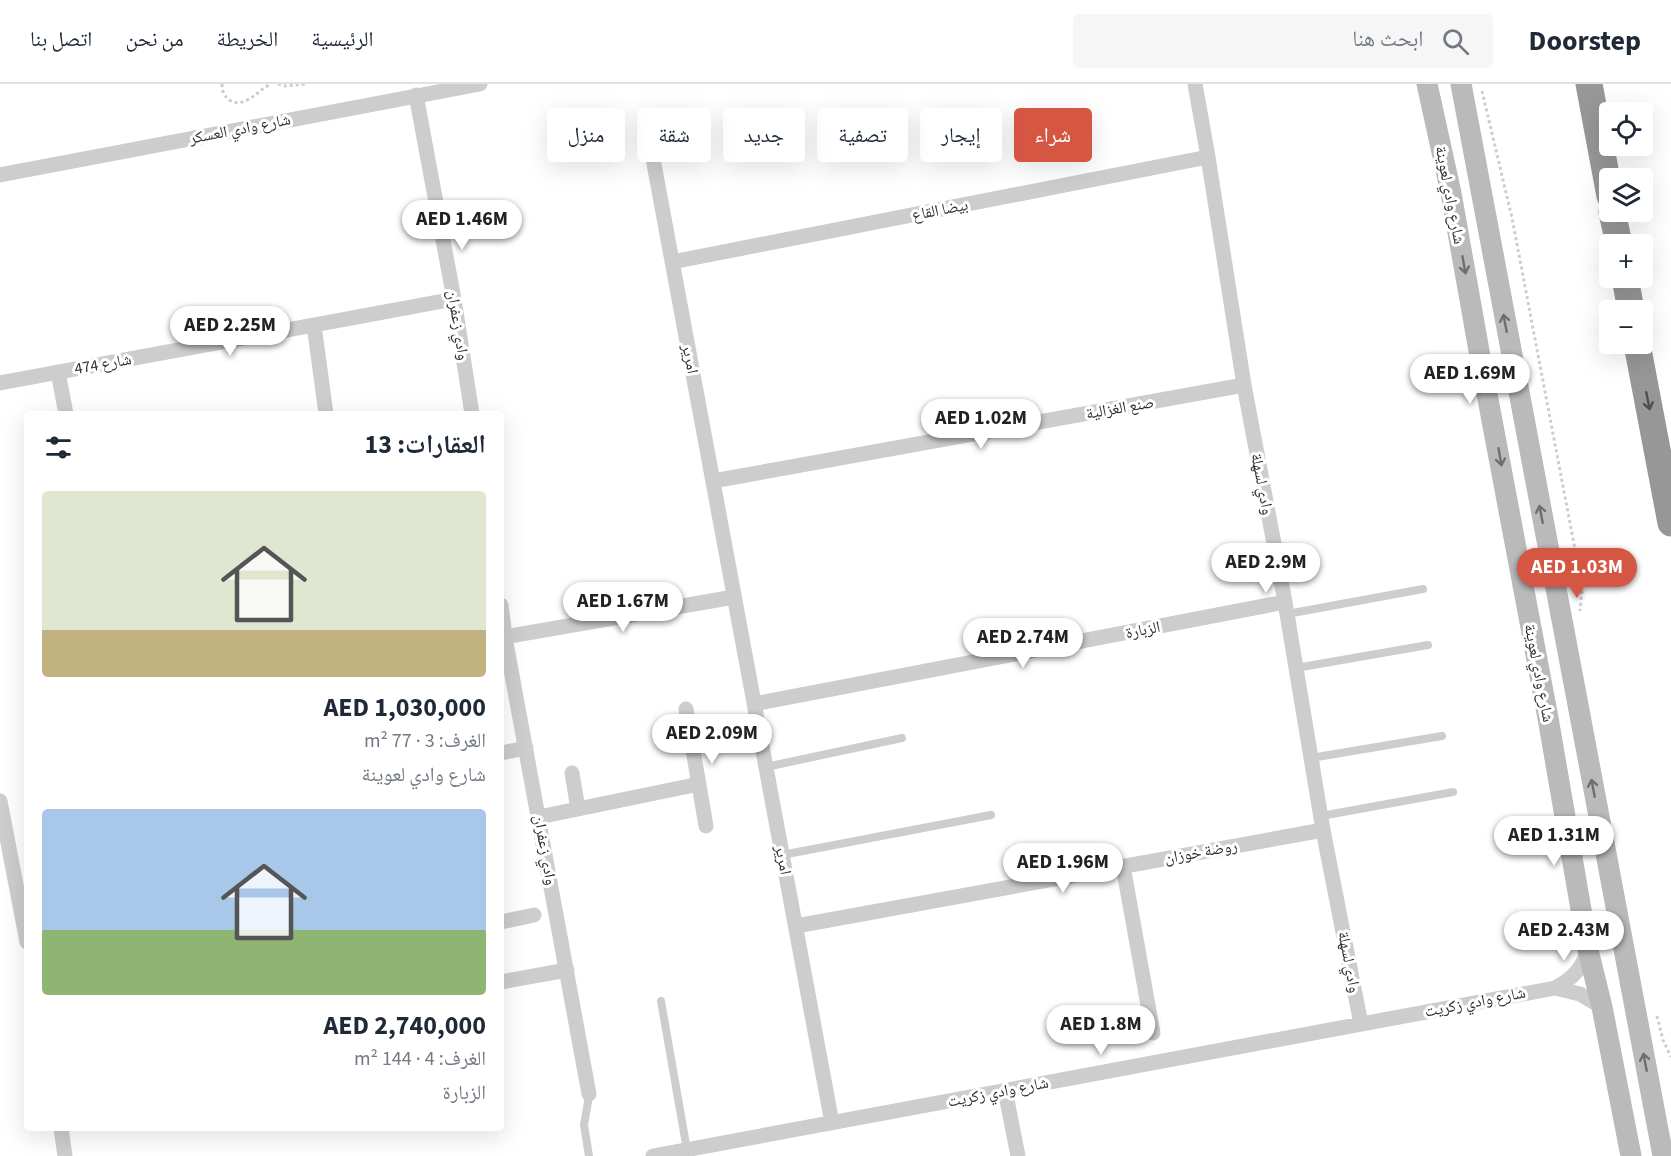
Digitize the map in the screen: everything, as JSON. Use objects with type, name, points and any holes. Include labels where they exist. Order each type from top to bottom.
[{"type":"highway","points":[[1589,84],[1605,168]]},
{"type":"highway","points":[[1639,354],[1671,523]]},
{"type":"main road","name":"شارع وادي لعوينة","points":[[1427,84],[1453,205],[1548,718],[1588,950],[1602,1007],[1631,1156]]},
{"type":"main road","name":"شارع وادي لعوينة","points":[[1461,84],[1663,1156]]},
{"type":"main road","points":[[1656,1120],[1671,1146]]},
{"type":"street","name":"شارع وادي العسكر","points":[[0,175],[480,84]]},
{"type":"street","name":"وادي لسهلة","points":[[1200,85],[1208,157],[1244,385],[1286,608],[1322,823],[1361,1024]]},
{"type":"street","name":"وادي زعفران","points":[[416,95],[454,299],[472,411]]},
{"type":"street","name":"بيضا القاع","points":[[672,262],[1208,157]]},
{"type":"street","name":"امرير","points":[[654,162],[832,1124]]},
{"type":"street","name":"شارع 474","points":[[0,383],[454,299]]},
{"type":"street","points":[[314,325],[326,411]]},
{"type":"street","points":[[58,372],[65,411]]},
{"type":"street","name":"صنع الغزالية","points":[[713,482],[1244,385]]},
{"type":"street","points":[[505,637],[735,597]]},
{"type":"street","name":"الزبارة","points":[[754,704],[1286,608]]},
{"type":"street","name":"وادي زعفران","points":[[504,629],[507,681],[526,748],[588,1094]]},
{"type":"street","points":[[686,709],[706,826]]},
{"type":"street","points":[[504,752],[526,748]]},
{"type":"street","points":[[573,773],[578,809]]},
{"type":"street","points":[[538,817],[699,784]]},
{"type":"street","points":[[0,801],[24,926]]},
{"type":"street","name":"روضة خوزان","points":[[796,926],[1123,866],[1322,823]]},
{"type":"street","points":[[1123,866],[1153,1033]]},
{"type":"street","points":[[504,921],[534,915]]},
{"type":"street","name":"شارع وادي زكريت","points":[[663,1155],[1555,988],[1573,977],[1580,969],[1588,950]]},
{"type":"street","points":[[504,981],[567,970]]},
{"type":"street","name":"شارع وادي زكريت","points":[[1555,988],[1580,994],[1602,1007]]},
{"type":"street","points":[[1005,1090],[1018,1156]]},
{"type":"street","points":[[61,1131],[65,1156]]},
{"type":"lane","points":[[1286,608],[1423,589]]},
{"type":"lane","points":[[1296,668],[1428,645]]},
{"type":"lane","points":[[1311,758],[1442,736]]},
{"type":"lane","points":[[766,767],[902,738]]},
{"type":"lane","points":[[1322,823],[1453,792]]},
{"type":"lane","points":[[783,855],[991,815]]},
{"type":"lane","points":[[661,1001],[687,1150]]},
{"type":"lane","points":[[588,1094],[584,1125],[589,1156]]},
{"type":"path","points":[[222,84],[222,91],[227,99],[239,103],[271,84]]},
{"type":"path","points":[[278,84],[295,86],[306,84]]}]
